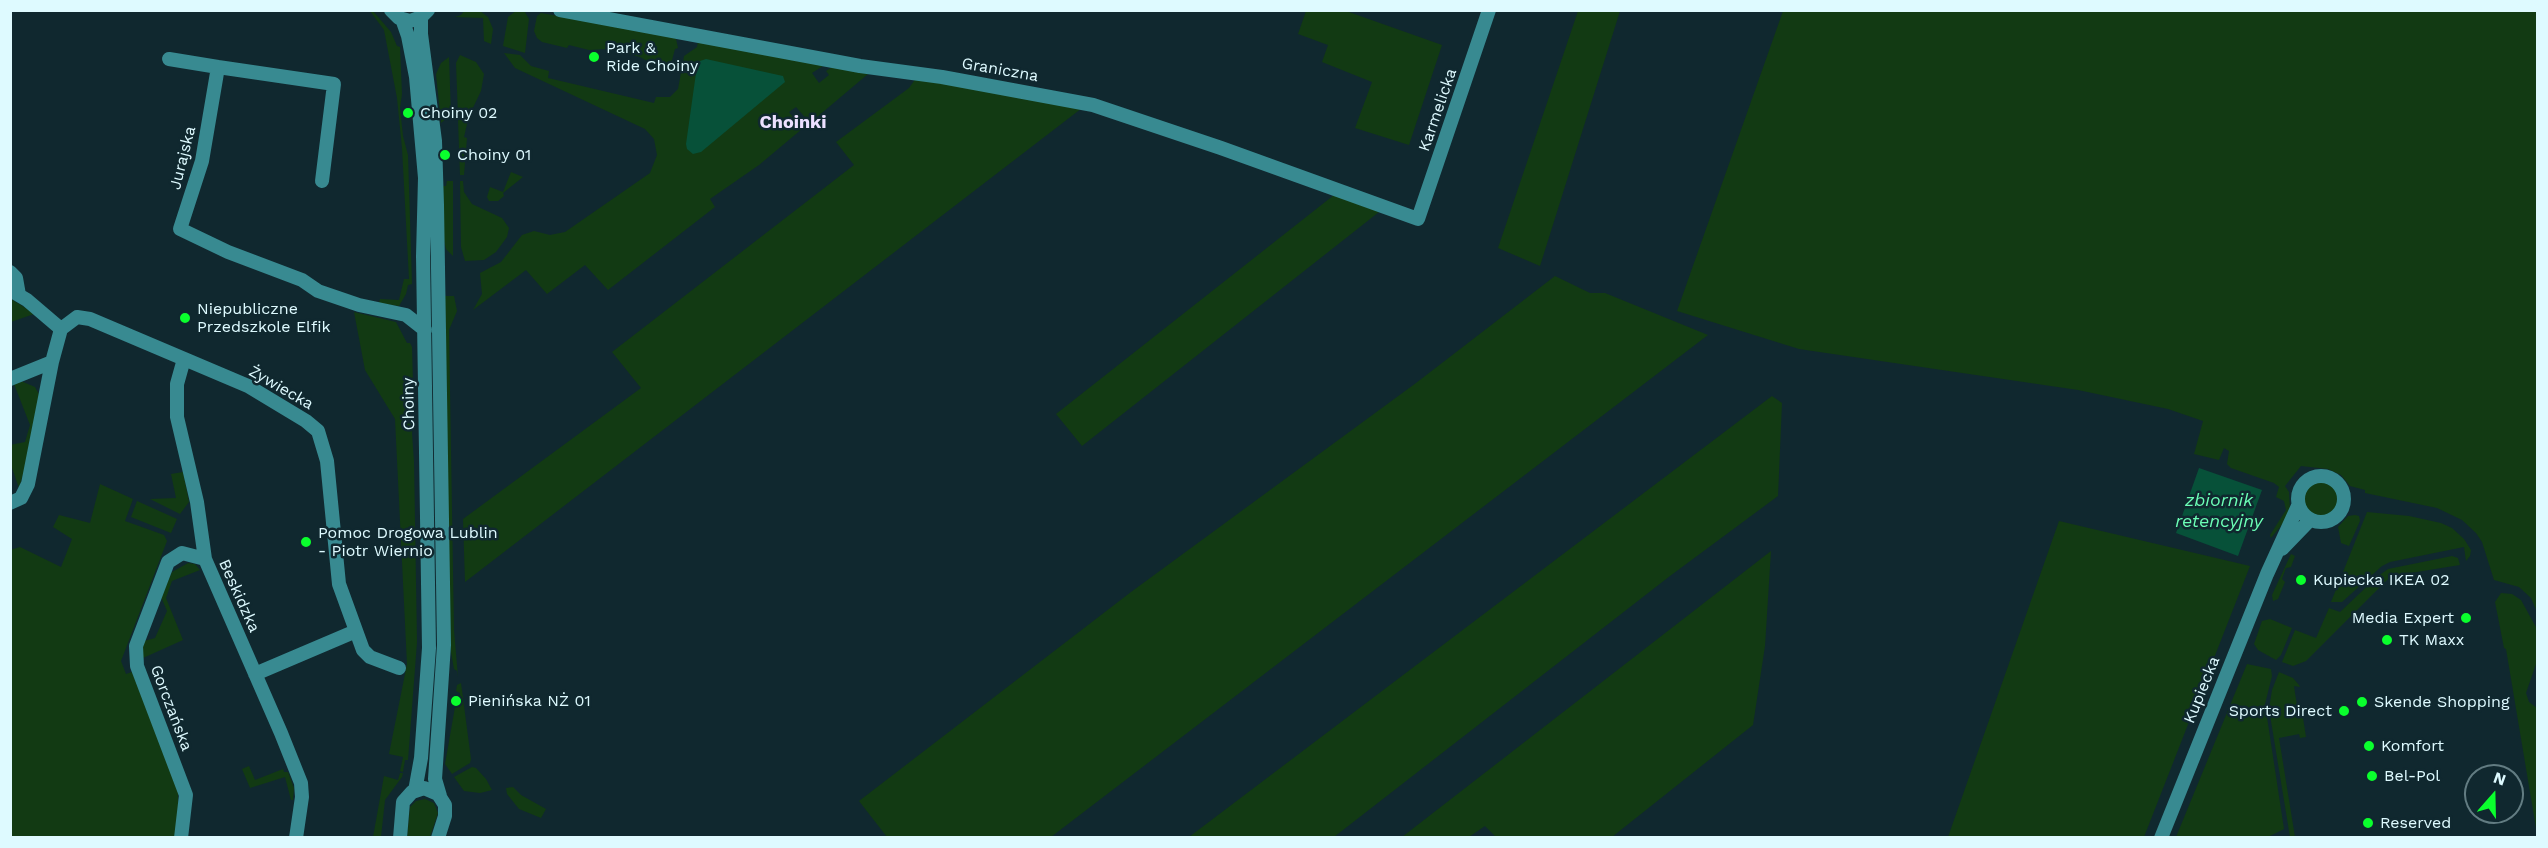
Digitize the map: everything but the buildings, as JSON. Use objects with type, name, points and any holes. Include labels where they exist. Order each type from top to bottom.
[{"type":"street","name":"Graniczna","points":[[560,10],[860,66],[942,77],[1093,105],[1202,141],[1418,219]]},
{"type":"street","name":"Karmelicka","points":[[1418,219],[1489,10]]},
{"type":"street","points":[[396,15],[410,21],[425,14]]},
{"type":"street","name":"Choiny","points":[[425,14],[421,34],[435,141],[439,281],[444,645],[435,779],[446,811],[438,837]]},
{"type":"street","name":"Choiny","points":[[396,15],[408,36],[415,68],[423,134],[429,664],[421,758],[415,790],[402,804],[400,837]]},
{"type":"street","points":[[169,59],[334,84],[322,181]]},
{"type":"street","name":"Jurajska","points":[[218,66],[202,161],[180,229],[228,252],[302,279],[318,291],[359,305],[406,315],[425,330]]},
{"type":"street","points":[[10,272],[16,278],[15,292],[61,329],[52,362],[26,493],[10,503]]},
{"type":"street","points":[[406,315],[424,298]]},
{"type":"street","name":"Żywiecka","points":[[61,329],[71,320],[82,317],[137,338],[248,386],[306,421],[318,431],[327,461],[339,584],[363,650],[370,657],[399,668]]},
{"type":"street","name":"Beskidzka","points":[[184,358],[177,384],[177,417],[197,502],[205,559],[301,783],[302,797],[296,837]]},
{"type":"street","points":[[10,379],[52,362]]},
{"type":"street","points":[[24,373],[46,391]]},
{"type":"street","points":[[2326,476],[2340,485],[2344,500],[2340,514],[2327,522],[2310,520],[2298,506],[2299,490],[2310,478],[2326,476]]},
{"type":"street","name":"Kupiecka","points":[[2161,837],[2236,648],[2298,506]]},
{"type":"street","name":"Kupiecka","points":[[2276,555],[2310,520]]},
{"type":"street","name":"Gorczańska","points":[[181,837],[186,795],[137,666],[136,646],[168,562],[182,553],[205,559]]},
{"type":"street","points":[[255,674],[356,630]]},
{"type":"street","points":[[415,790],[428,789],[440,796]]},
{"type":"shaded area","points":[[517,10],[525,12],[529,19],[525,53],[503,46],[508,17]]},
{"type":"shaded area","points":[[370,11],[373,11],[391,32],[397,46],[400,47],[402,94],[400,108],[408,155],[412,284],[408,285],[399,306],[379,303],[380,299],[399,300],[404,279],[409,279],[397,98],[384,30]]},
{"type":"shaded area","points":[[464,11],[480,11],[488,17],[493,29],[491,44],[484,41],[483,18],[455,17]]},
{"type":"shaded area","points":[[1306,11],[1346,11],[1442,45],[1409,145],[1355,128],[1372,82],[1322,62],[1328,45],[1298,34]]},
{"type":"shaded area","points":[[1578,11],[1620,11],[1540,266],[1498,248]]},
{"type":"shaded area","points":[[1783,11],[2537,11],[2537,612],[2531,598],[2519,587],[2494,580],[2482,542],[2462,520],[2437,508],[2365,493],[2365,490],[2350,486],[2341,475],[2328,469],[2301,466],[2285,486],[2289,492],[2288,517],[2271,538],[2270,535],[2286,510],[2284,501],[2276,497],[2279,487],[2274,483],[2231,468],[2227,464],[2229,451],[2224,448],[2219,460],[2194,454],[2203,421],[2168,409],[2078,390],[1799,349],[1677,311]]},
{"type":"shaded area","points":[[541,13],[672,36],[676,39],[678,48],[675,49],[671,64],[665,67],[640,57],[608,49],[589,50],[569,45],[567,48],[542,42],[534,31],[537,16]]},
{"type":"shaded area","points":[[698,41],[826,64],[812,73],[819,83],[829,75],[826,71],[834,66],[868,74],[810,123],[796,107],[789,112],[802,129],[759,165],[710,199],[715,207],[608,290],[585,265],[547,294],[526,270],[473,310],[482,294],[480,273],[501,262],[522,235],[534,231],[550,235],[565,232],[650,173],[657,155],[654,139],[645,129],[515,68],[504,53],[520,55],[531,66],[549,71],[548,78],[654,103],[656,97],[670,97],[678,89],[684,56],[697,47]]},
{"type":"shaded area","points":[[460,55],[476,62],[484,74],[481,91],[469,116],[458,116],[456,63]]},
{"type":"shaded area","points":[[449,57],[451,115],[441,123],[436,74],[441,63]]},
{"type":"shaded area","points":[[916,78],[1086,105],[465,582],[463,519],[641,388],[612,352],[854,165],[836,142],[909,88]]},
{"type":"shaded area","points":[[458,120],[468,120],[464,137],[467,138],[464,175],[460,175]]},
{"type":"shaded area","points":[[511,172],[523,177],[503,193],[504,196],[498,201],[489,201],[487,197],[490,187],[503,192]]},
{"type":"shaded area","points":[[447,181],[453,181],[453,256],[446,249],[444,241],[443,186],[446,186]]},
{"type":"shaded area","points":[[460,181],[463,181],[464,192],[472,204],[502,218],[509,228],[507,237],[496,252],[484,260],[465,261],[461,247]]},
{"type":"shaded area","points":[[1334,195],[1379,212],[1082,446],[1056,414]]},
{"type":"shaded area","points":[[1555,276],[1590,293],[1605,293],[1708,335],[1051,837],[887,837],[859,801],[1131,592],[1416,383]]},
{"type":"shaded area","points":[[445,296],[454,296],[457,311],[449,330],[454,630],[458,677],[454,669],[450,647]]},
{"type":"shaded area","points":[[11,299],[21,305],[34,314],[11,322]]},
{"type":"shaded area","points":[[354,312],[396,322],[407,343],[410,343],[412,347],[417,642],[408,760],[405,760],[403,772],[400,771],[403,757],[389,754],[407,664],[395,419],[365,370]]},
{"type":"shaded area","points":[[21,381],[35,387],[39,394],[19,488],[11,465],[10,445],[25,442],[30,425],[14,384]]},
{"type":"shaded area","points":[[1772,396],[1782,403],[1778,496],[1670,576],[1334,837],[1189,837]]},
{"type":"shaded area","points":[[183,472],[189,502],[180,514],[150,499],[176,498],[171,474]]},
{"type":"shaded area","points":[[2321,482],[2333,487],[2338,499],[2333,511],[2321,516],[2309,511],[2304,499],[2309,487]]},
{"type":"shaded area","points":[[100,484],[133,499],[125,521],[164,535],[167,541],[121,661],[126,674],[132,672],[178,790],[175,837],[11,837],[10,550],[20,547],[61,567],[72,539],[53,527],[59,515],[90,523]]},
{"type":"shaded area","points":[[137,501],[177,519],[171,533],[131,517]]},
{"type":"shaded area","points":[[2367,512],[2409,516],[2441,523],[2452,528],[2464,539],[2471,550],[2470,556],[2466,561],[2464,547],[2390,562],[2382,566],[2342,602],[2331,602]]},
{"type":"shaded area","points":[[2348,516],[2359,516],[2360,521],[2349,546],[2341,543],[2338,527]]},
{"type":"shaded area","points":[[2059,521],[2250,566],[2144,837],[1948,837]]},
{"type":"shaded area","points":[[1771,551],[1765,646],[1753,725],[1612,837],[1496,837],[1485,826],[1469,837],[1402,837]]},
{"type":"shaded area","points":[[2291,554],[2295,556],[2291,567],[2286,568],[2282,579],[2285,582],[2278,599],[2273,601],[2272,595]]},
{"type":"shaded area","points":[[2452,556],[2458,558],[2460,565],[2398,575],[2387,580],[2306,661],[2293,666],[2282,662],[2295,630],[2316,638],[2329,608],[2340,612],[2388,569]]},
{"type":"shaded area","points":[[188,563],[195,564],[200,570],[172,581],[166,598],[183,640],[143,658],[144,641],[155,638],[167,611],[161,597],[172,572]]},
{"type":"shaded area","points":[[2501,593],[2512,594],[2521,600],[2537,629],[2537,661],[2526,693],[2529,702],[2537,708],[2537,834],[2506,649],[2495,602]]},
{"type":"shaded area","points":[[2270,619],[2292,628],[2281,655],[2276,660],[2258,650],[2254,644],[2262,621]]},
{"type":"shaded area","points":[[2247,664],[2271,669],[2272,676],[2265,704],[2284,829],[2268,837],[2176,837]]},
{"type":"shaded area","points":[[2279,672],[2293,678],[2300,687],[2294,686],[2297,705],[2301,705],[2306,737],[2300,738],[2299,734],[2279,738],[2295,837],[2290,837],[2269,709],[2272,690]]},
{"type":"shaded area","points":[[461,683],[471,759],[470,763],[452,774],[445,764],[455,707],[459,703],[460,693],[456,691],[457,685]]},
{"type":"shaded area","points":[[249,766],[255,780],[283,769],[284,772],[288,772],[294,788],[293,800],[291,800],[285,777],[250,788],[242,769]]},
{"type":"shaded area","points":[[472,767],[476,768],[486,779],[492,790],[480,793],[464,791],[454,777]]},
{"type":"shaded area","points":[[400,773],[403,773],[402,777],[385,800],[381,837],[373,837],[384,776],[398,780]]},
{"type":"shaded area","points":[[513,787],[521,795],[546,809],[541,818],[519,809],[507,794],[506,788]]},
{"type":"shaded area","points":[[425,799],[434,803],[438,813],[430,837],[407,838],[410,807],[416,801]]},
{"type":"water","points":[[706,59],[783,76],[785,82],[701,152],[693,154],[687,149],[686,144],[697,66],[700,61]]},
{"type":"water","name":"zbiornik retencyjny","points":[[2199,468],[2262,490],[2238,556],[2176,533]]},
{"type":"place","name":"Park & Ride Choiny","points":[[594,57]]},
{"type":"place","name":"Choiny 02","points":[[408,113]]},
{"type":"place","name":"Choiny 01","points":[[445,155]]},
{"type":"place","name":"Niepubliczne Przedszkole Elfik","points":[[185,318]]},
{"type":"place","name":"Pomoc Drogowa Lublin - Piotr Wiernio","points":[[306,542]]},
{"type":"place","name":"Kupiecka IKEA 02","points":[[2301,580]]},
{"type":"place","name":"Media Expert","points":[[2466,618]]},
{"type":"place","name":"TK Maxx","points":[[2387,640]]},
{"type":"place","name":"Pienińska NŻ 01","points":[[456,701]]},
{"type":"place","name":"Skende Shopping","points":[[2362,702]]},
{"type":"place","name":"Sports Direct","points":[[2344,711]]},
{"type":"place","name":"Komfort","points":[[2369,746]]},
{"type":"place","name":"Bel-Pol","points":[[2372,776]]},
{"type":"place","name":"Reserved","points":[[2368,823]]},
{"type":"district","name":"Choinki","points":[[793,123]]}]
